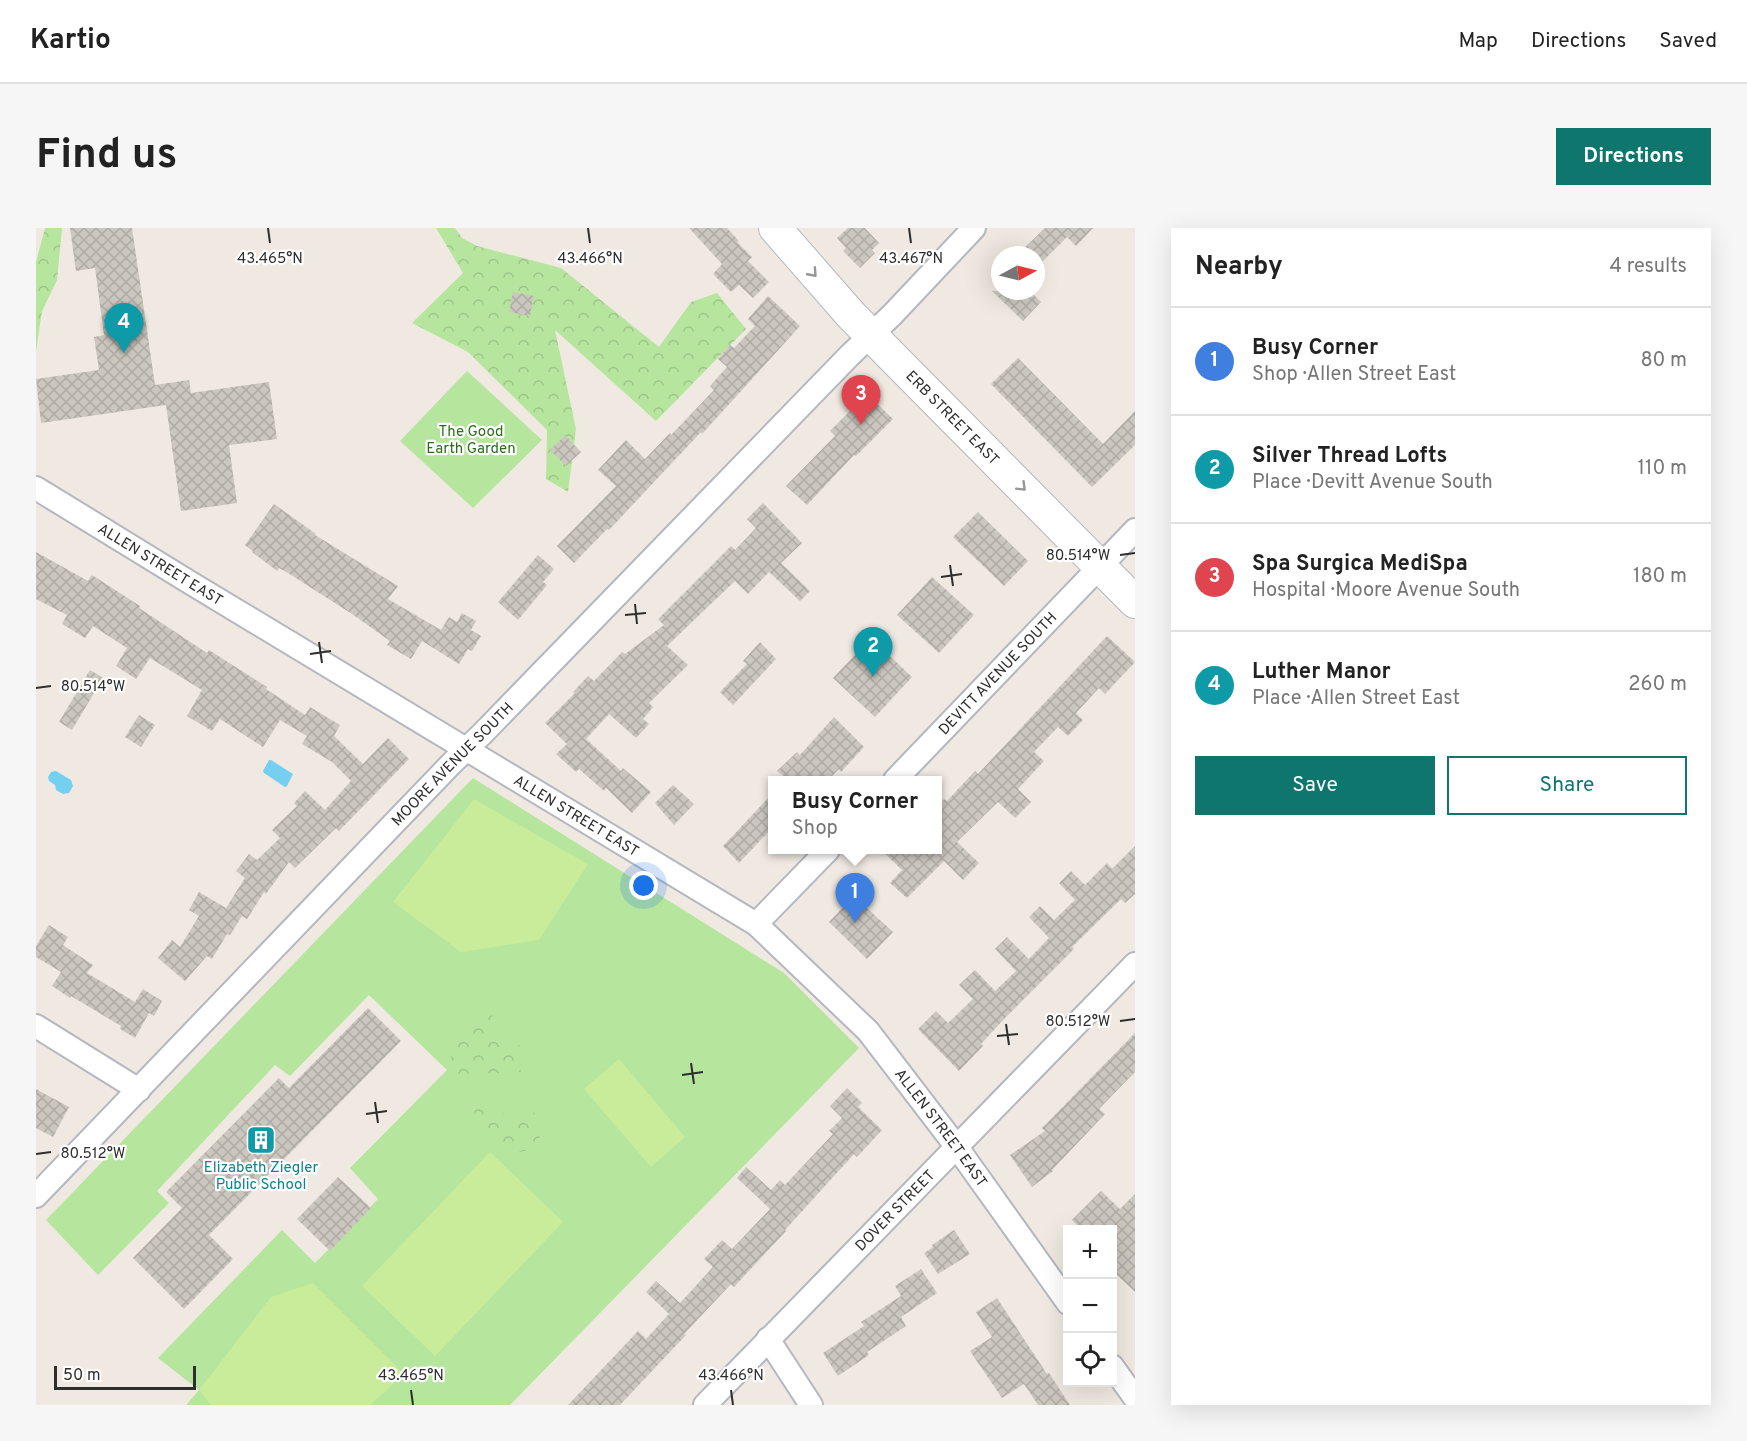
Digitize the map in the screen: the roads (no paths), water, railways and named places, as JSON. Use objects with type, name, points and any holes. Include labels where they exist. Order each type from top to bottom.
[{"type":"main road","name":"ERB STREET EAST","points":[[775,228],[850,315],[1135,602]]},
{"type":"street","name":"MOORE AVENUE SOUTH","points":[[36,1196],[974,228]]},
{"type":"street","name":"ALLEN STREET EAST","points":[[36,488],[756,924],[868,1031],[956,1146],[1063,1296]]},
{"type":"street","name":"DEVITT AVENUE SOUTH","points":[[899,776],[1135,530]]},
{"type":"street","points":[[756,924],[823,854]]},
{"type":"street","name":"DOVER STREET","points":[[705,1405],[1135,964]]},
{"type":"street","points":[[36,1026],[138,1090]]},
{"type":"street","points":[[768,1339],[811,1405]]},
{"type":"street","points":[[1117,1372],[1135,1398]]},
{"type":"water","points":[[269,760],[293,774],[287,786],[285,787],[264,773]]},
{"type":"water","points":[[56,771],[71,780],[73,786],[69,793],[63,794],[56,790],[55,785],[49,781],[48,777],[51,772]]},
{"type":"place","name":"Luther Manor","points":[[124,353]]},
{"type":"place","name":"Spa Surgica MediSpa","points":[[861,425]]},
{"type":"place","name":"Silver Thread Lofts","points":[[873,677]]},
{"type":"place","name":"Busy Corner","points":[[855,923]]},
{"type":"place","name":"Elizabeth Ziegler Public School","points":[[261,1140]]},
{"type":"park label","name":"The Good Earth Garden","points":[[471,440]]}]
